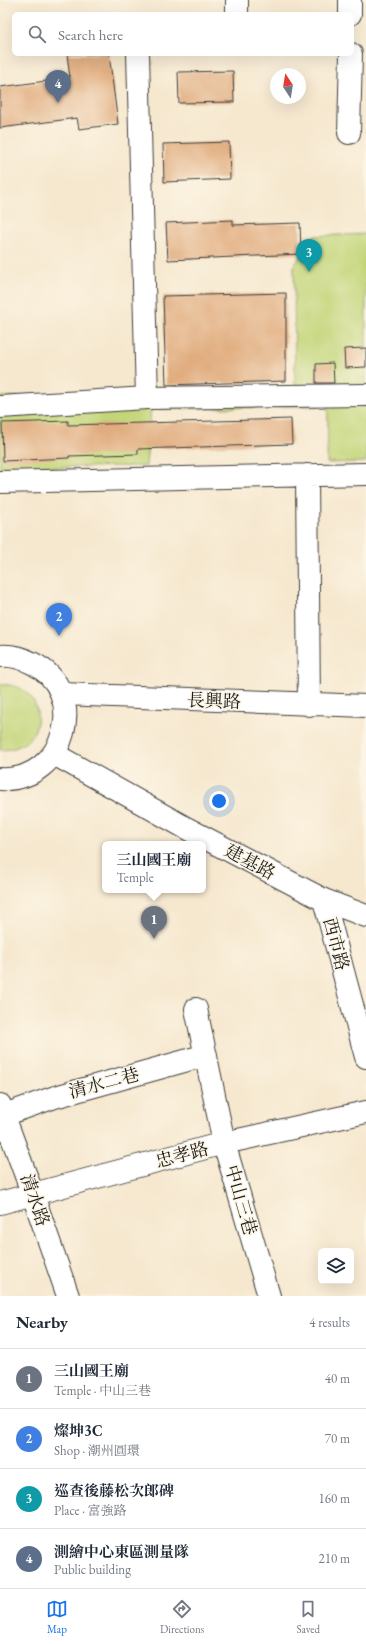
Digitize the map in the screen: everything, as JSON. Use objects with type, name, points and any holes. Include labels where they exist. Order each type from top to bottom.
[{"type":"street","points":[[237,0],[237,12]]},
{"type":"street","points":[[350,0],[350,12]]},
{"type":"street","points":[[138,56],[147,398]]},
{"type":"street","points":[[350,133],[356,62]]},
{"type":"street","points":[[0,407],[147,398],[366,395]]},
{"type":"street","points":[[0,482],[366,474]]},
{"type":"street","points":[[307,475],[308,705]]},
{"type":"street","points":[[0,656],[22,658],[39,666],[52,678],[62,694],[66,715],[64,735],[54,754],[42,767],[26,775],[8,779],[0,779]]},
{"type":"street","name":"長興路","points":[[62,694],[308,705],[366,706]]},
{"type":"street","name":"建基路","points":[[54,754],[186,828],[324,900],[366,916]]},
{"type":"street","name":"西市路","points":[[324,900],[366,1057]]},
{"type":"street","name":"中山三巷","points":[[196,1009],[224,1143],[268,1296]]},
{"type":"street","name":"清水二巷","points":[[2,1110],[55,1097],[206,1055]]},
{"type":"street","name":"清水路","points":[[2,1110],[68,1296]]},
{"type":"street","name":"忠孝路","points":[[0,1203],[224,1143],[366,1112]]},
{"type":"green space","points":[[366,234],[366,462],[327,463],[328,406],[151,409],[146,466],[0,468],[0,397],[295,388],[294,266],[313,236]]},
{"type":"green space","points":[[0,685],[16,686],[27,693],[35,703],[38,716],[36,728],[29,739],[17,747],[0,750]]},
{"type":"building","points":[[67,56],[109,56],[118,124],[79,129],[77,118],[0,128],[0,87],[70,78]]},
{"type":"building","points":[[233,71],[234,102],[179,103],[178,72]]},
{"type":"building","points":[[229,142],[230,179],[164,182],[163,144]]},
{"type":"building","points":[[233,220],[233,225],[300,223],[301,254],[168,260],[166,223]]},
{"type":"building","points":[[286,293],[286,381],[166,385],[163,296]]},
{"type":"building","points":[[366,348],[366,367],[345,368],[344,349]]},
{"type":"building","points":[[333,363],[334,383],[316,383],[316,364]]},
{"type":"building","points":[[291,419],[292,444],[138,449],[138,454],[69,456],[69,458],[3,461],[2,423],[68,421],[68,425]]},
{"type":"place","name":"測繪中心東區測量隊","points":[[58,103]]},
{"type":"place","name":"巡查後藤松次郎碑","points":[[309,272]]},
{"type":"place","name":"燦坤3C","points":[[59,636]]},
{"type":"place","name":"三山國王廟","points":[[154,939]]}]
